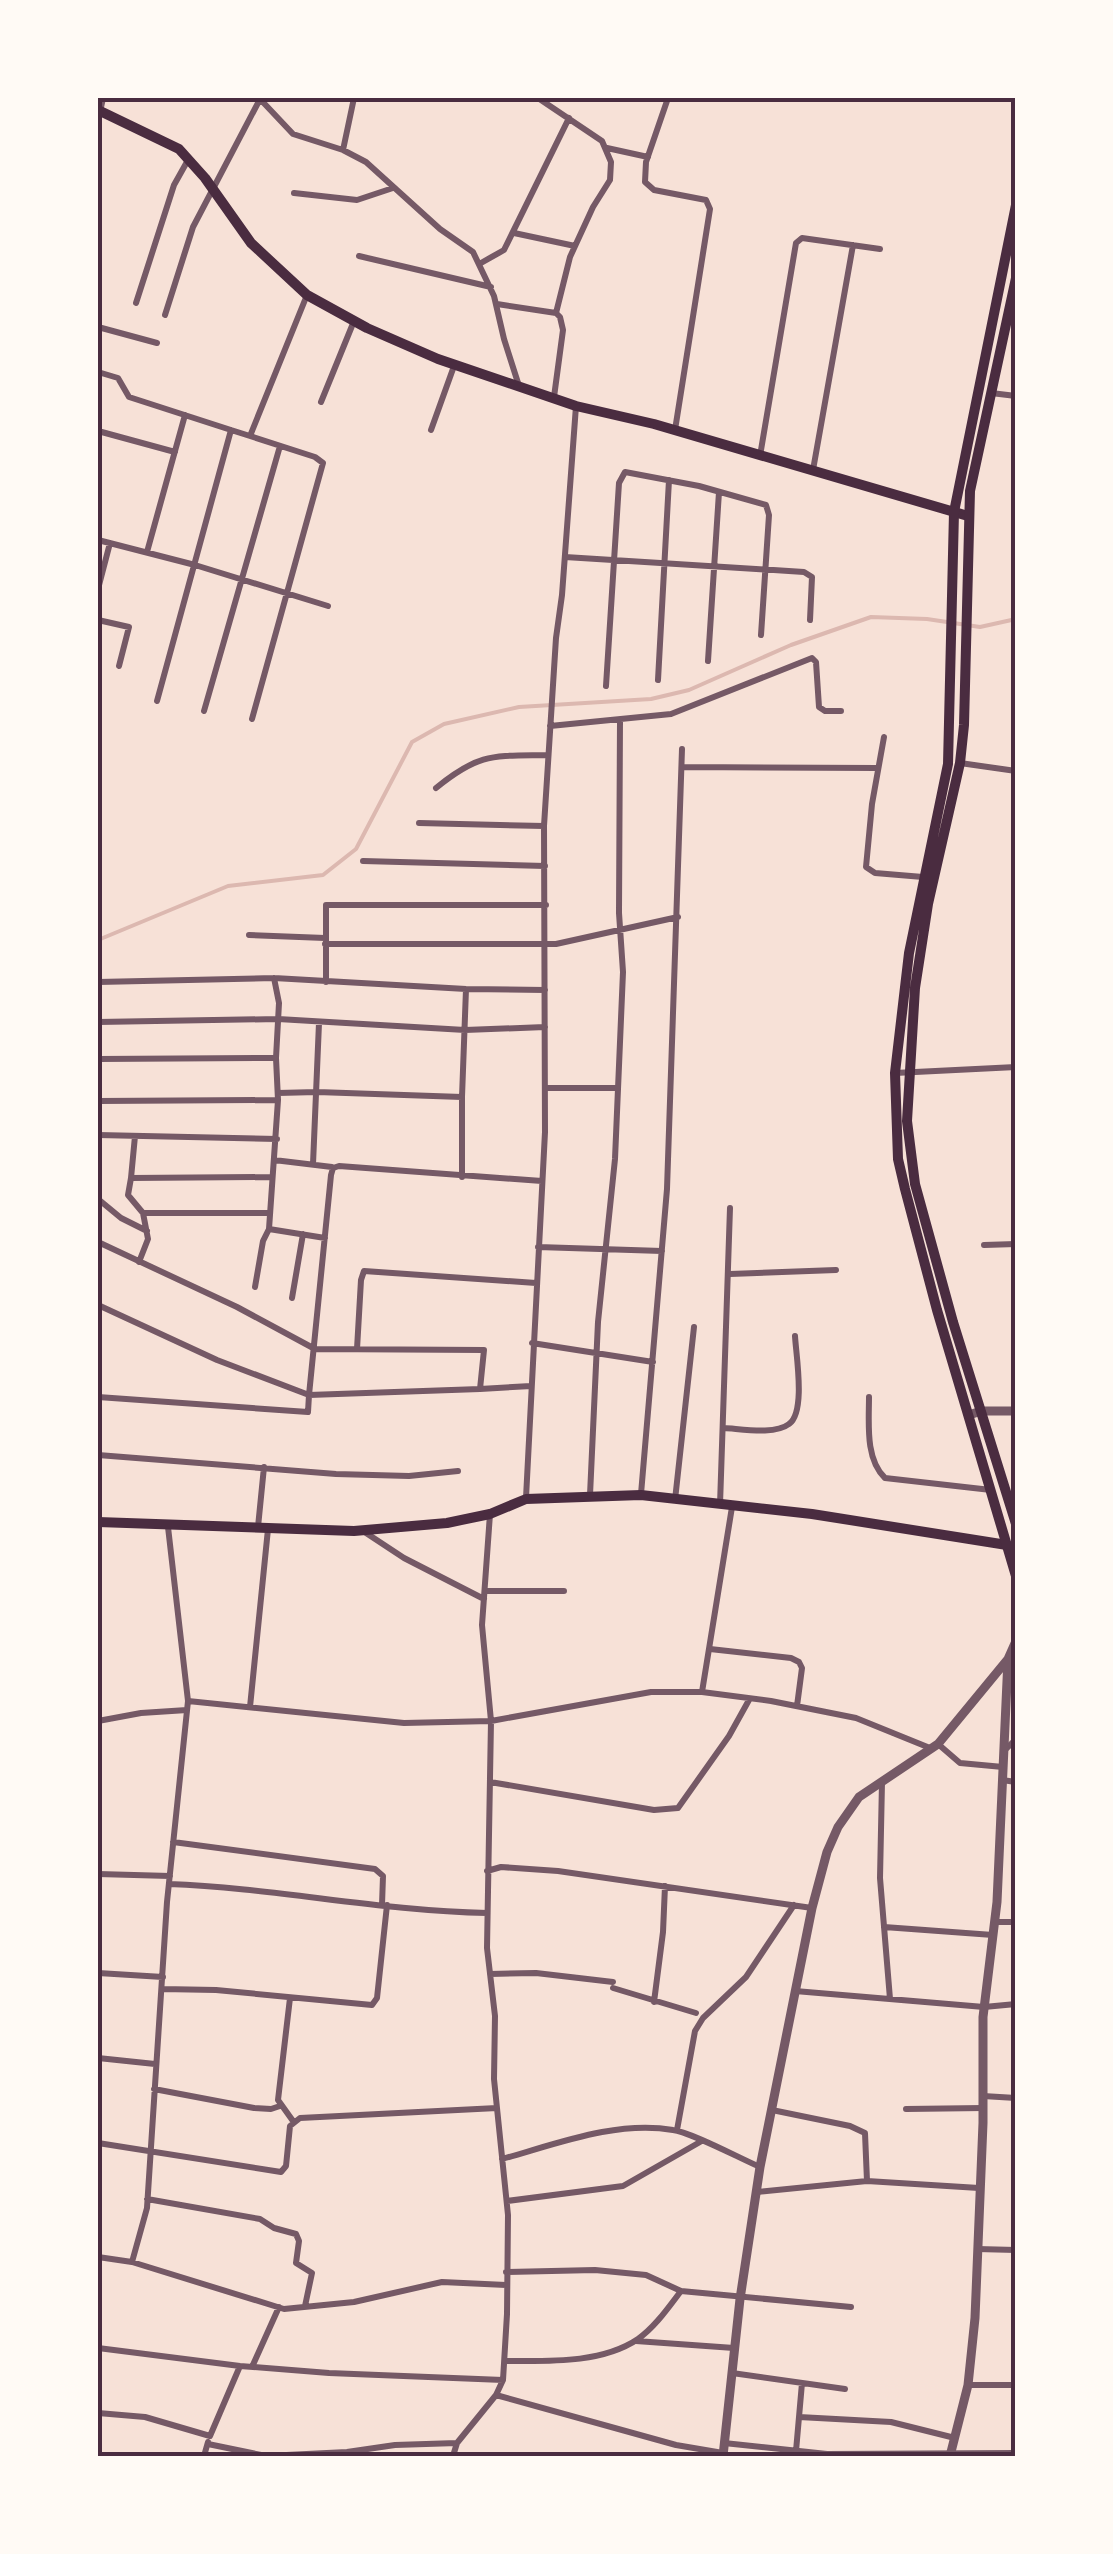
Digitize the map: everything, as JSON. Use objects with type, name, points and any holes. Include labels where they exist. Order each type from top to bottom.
[{"type":"main road","points":[[98,114],[179,149],[251,243],[307,295],[354,321],[454,365],[576,406],[674,430],[968,516]]},
{"type":"main road","points":[[1016,205],[954,512],[948,764],[895,1073],[898,1159],[975,1413],[1016,1524]]},
{"type":"main road","points":[[930,1259],[908,1149],[915,954],[923,877],[935,852],[960,764],[967,643],[968,516],[974,463],[1016,278]]},
{"type":"main road","points":[[975,1413],[991,1490],[1016,1576]]},
{"type":"main road","points":[[98,1522],[362,1530],[447,1523],[490,1514],[526,1499],[641,1495],[812,1514],[1007,1545]]},
{"type":"street","points":[[98,114],[104,98]]},
{"type":"street","points":[[165,315],[193,227],[260,98],[293,134],[366,162],[440,229],[473,252],[491,287],[520,387]]},
{"type":"street","points":[[343,150],[354,98]]},
{"type":"street","points":[[538,98],[602,141],[611,162],[610,180],[592,206],[574,246],[556,313]]},
{"type":"street","points":[[668,98],[644,173],[648,186],[706,200],[710,209],[674,430]]},
{"type":"street","points":[[481,263],[500,255],[514,234],[569,118]]},
{"type":"street","points":[[606,148],[648,157]]},
{"type":"street","points":[[136,303],[174,185],[188,159]]},
{"type":"street","points":[[294,194],[357,200],[393,188]]},
{"type":"street","points":[[514,234],[574,246]]},
{"type":"street","points":[[760,456],[796,243],[802,238],[880,249]]},
{"type":"street","points":[[813,471],[853,245]]},
{"type":"street","points":[[359,256],[491,287]]},
{"type":"street","points":[[250,436],[307,295]]},
{"type":"street","points":[[496,304],[556,313],[563,322],[554,399]]},
{"type":"street","points":[[321,402],[354,321]]},
{"type":"street","points":[[98,327],[157,343]]},
{"type":"street","points":[[430,430],[454,365]]},
{"type":"street","points":[[98,372],[118,378],[129,397],[316,456],[323,463],[252,719]]},
{"type":"street","points":[[990,392],[1016,396]]},
{"type":"street","points":[[526,1499],[545,1088],[544,826],[576,406]]},
{"type":"street","points":[[148,552],[184,415]]},
{"type":"street","points":[[157,700],[231,430]]},
{"type":"street","points":[[98,431],[174,452]]},
{"type":"street","points":[[204,711],[280,446]]},
{"type":"street","points":[[606,686],[619,483],[622,473],[628,471],[719,492],[768,509],[760,636]]},
{"type":"street","points":[[658,680],[669,480]]},
{"type":"street","points":[[708,662],[719,492]]},
{"type":"street","points":[[98,540],[195,564],[328,606]]},
{"type":"street","points":[[98,589],[110,543]]},
{"type":"street","points":[[565,557],[810,574],[810,620]]},
{"type":"street","points":[[98,620],[129,627],[120,666]]},
{"type":"street","points":[[550,726],[671,714],[812,658],[816,662],[819,706],[825,711],[841,711]]},
{"type":"street","points":[[590,1495],[590,1430],[615,1159],[623,972],[620,720]]},
{"type":"street","points":[[884,737],[866,867],[876,872],[923,877]]},
{"type":"street","points":[[641,1495],[662,1251],[682,748]]},
{"type":"street","points":[[436,788],[458,770],[484,757],[548,755]]},
{"type":"street","points":[[960,764],[1016,771]]},
{"type":"street","points":[[682,767],[877,768]]},
{"type":"street","points":[[418,823],[544,826]]},
{"type":"street","points":[[363,861],[545,866]]},
{"type":"street","points":[[326,982],[325,908],[330,904],[546,905]]},
{"type":"street","points":[[249,935],[325,941],[546,944],[678,918]]},
{"type":"street","points":[[98,982],[274,978],[466,990],[546,990]]},
{"type":"street","points":[[255,1287],[263,1241],[269,1229],[277,1139],[279,1003],[274,978]]},
{"type":"street","points":[[462,1176],[466,990]]},
{"type":"street","points":[[98,1022],[278,1019],[466,1030],[545,1027]]},
{"type":"street","points":[[313,1164],[320,1023]]},
{"type":"street","points":[[98,1059],[276,1058]]},
{"type":"street","points":[[895,1073],[1015,1069]]},
{"type":"street","points":[[545,1088],[618,1088]]},
{"type":"street","points":[[98,1101],[278,1097],[316,1092],[462,1097]]},
{"type":"street","points":[[98,1135],[277,1139]]},
{"type":"street","points":[[135,1136],[128,1195],[144,1213],[148,1240],[139,1262]]},
{"type":"street","points":[[274,1160],[334,1168],[542,1182]]},
{"type":"street","points":[[98,1396],[308,1412],[334,1168]]},
{"type":"street","points":[[131,1178],[272,1177]]},
{"type":"street","points":[[98,1198],[121,1218],[147,1231]]},
{"type":"street","points":[[702,1692],[726,1506],[724,1428],[730,1208]]},
{"type":"street","points":[[144,1213],[269,1213]]},
{"type":"street","points":[[269,1229],[325,1238]]},
{"type":"street","points":[[292,1298],[304,1234]]},
{"type":"street","points":[[98,1242],[316,1348],[484,1350],[480,1389]]},
{"type":"street","points":[[984,1244],[1016,1244]]},
{"type":"street","points":[[538,1247],[662,1251]]},
{"type":"street","points":[[730,1274],[836,1270]]},
{"type":"street","points":[[357,1349],[360,1280],[364,1271],[536,1283]]},
{"type":"street","points":[[98,1306],[217,1360],[309,1395],[531,1386]]},
{"type":"street","points":[[675,1500],[694,1327]]},
{"type":"street","points":[[724,1428],[778,1428],[788,1426],[795,1418],[799,1387],[795,1336]]},
{"type":"street","points":[[532,1344],[652,1362]]},
{"type":"street","points":[[869,1397],[872,1454],[875,1466],[885,1478],[991,1490]]},
{"type":"street","points":[[975,1413],[1016,1411]]},
{"type":"street","points":[[98,1455],[409,1476],[458,1471]]},
{"type":"street","points":[[250,1708],[264,1467]]},
{"type":"street","points":[[452,2456],[496,2395],[505,2361],[507,2202],[494,2079],[495,2016],[486,1871],[492,1721],[482,1625],[490,1514]]},
{"type":"street","points":[[132,2262],[147,2199],[169,1880],[188,1700],[168,1526]]},
{"type":"street","points":[[362,1530],[404,1558],[484,1595],[564,1591]]},
{"type":"street","points":[[724,2451],[740,2299],[760,2167],[812,1908],[838,1828],[859,1797],[934,1746],[1008,1659],[1016,1641]]},
{"type":"street","points":[[710,1648],[800,1662],[797,1706]]},
{"type":"street","points":[[951,2454],[968,2384],[976,2318],[984,2007],[994,1922],[1008,1659]]},
{"type":"street","points":[[188,1700],[404,1723],[492,1721],[651,1692],[702,1692],[856,1718],[934,1746],[960,1763],[1003,1768]]},
{"type":"street","points":[[490,1782],[654,1810],[678,1808],[730,1736],[749,1700]]},
{"type":"street","points":[[98,1721],[141,1712],[187,1710]]},
{"type":"street","points":[[1004,1751],[1016,1739]]},
{"type":"street","points":[[1002,1780],[1016,1782]]},
{"type":"street","points":[[882,1782],[880,1878],[890,1999]]},
{"type":"street","points":[[162,1989],[216,1990],[368,2006],[376,2002],[385,1905],[383,1876],[375,1869],[173,1842]]},
{"type":"street","points":[[486,1871],[501,1867],[558,1871],[812,1908]]},
{"type":"street","points":[[98,1874],[440,1912],[487,1913]]},
{"type":"street","points":[[654,2002],[664,1932],[665,1886]]},
{"type":"street","points":[[677,2130],[694,2031],[746,1977],[794,1905]]},
{"type":"street","points":[[994,1922],[1016,1922]]},
{"type":"street","points":[[884,1927],[992,1935]]},
{"type":"street","points":[[98,1973],[163,1977]]},
{"type":"street","points":[[490,1974],[536,1974],[613,1985],[654,2002],[696,2013]]},
{"type":"street","points":[[796,1991],[984,2007],[1016,2004]]},
{"type":"street","points":[[98,2143],[281,2172],[286,2166],[293,2121],[280,2106],[290,1998]]},
{"type":"street","points":[[98,2058],[155,2064]]},
{"type":"street","points":[[154,2089],[254,2108],[271,2110],[280,2106]]},
{"type":"street","points":[[983,2096],[1016,2098]]},
{"type":"street","points":[[293,2121],[497,2108]]},
{"type":"street","points":[[906,2109],[983,2108]]},
{"type":"street","points":[[772,2110],[850,2126],[865,2133],[867,2181]]},
{"type":"street","points":[[502,2159],[586,2135],[647,2128],[677,2130],[760,2167]]},
{"type":"street","points":[[507,2202],[623,2186],[700,2142]]},
{"type":"street","points":[[756,2192],[867,2181],[979,2188]]},
{"type":"street","points":[[147,2199],[260,2219],[296,2234],[296,2263],[312,2273],[305,2306]]},
{"type":"street","points":[[977,2250],[1016,2250]]},
{"type":"street","points":[[98,2257],[132,2262],[280,2308],[354,2302],[442,2282],[506,2286]]},
{"type":"street","points":[[506,2272],[595,2270],[646,2275],[681,2292],[851,2307]]},
{"type":"street","points":[[505,2361],[568,2360],[610,2351],[636,2340],[653,2326],[681,2292]]},
{"type":"street","points":[[252,2367],[280,2308]]},
{"type":"street","points":[[636,2340],[734,2348]]},
{"type":"street","points":[[98,2348],[252,2367],[502,2380]]},
{"type":"street","points":[[204,2456],[240,2366]]},
{"type":"street","points":[[732,2373],[845,2389]]},
{"type":"street","points":[[796,2452],[802,2383]]},
{"type":"street","points":[[968,2384],[1016,2385]]},
{"type":"street","points":[[496,2395],[676,2445],[724,2451],[1016,2454]]},
{"type":"street","points":[[98,2413],[145,2417],[266,2456],[457,2444]]},
{"type":"street","points":[[799,2417],[891,2422],[954,2438]]},
{"type":"waterway","points":[[98,940],[228,886],[323,875],[356,849],[412,742],[444,724],[519,707],[651,699],[689,690],[791,645],[871,617],[927,619],[980,627],[1016,619]]}]
